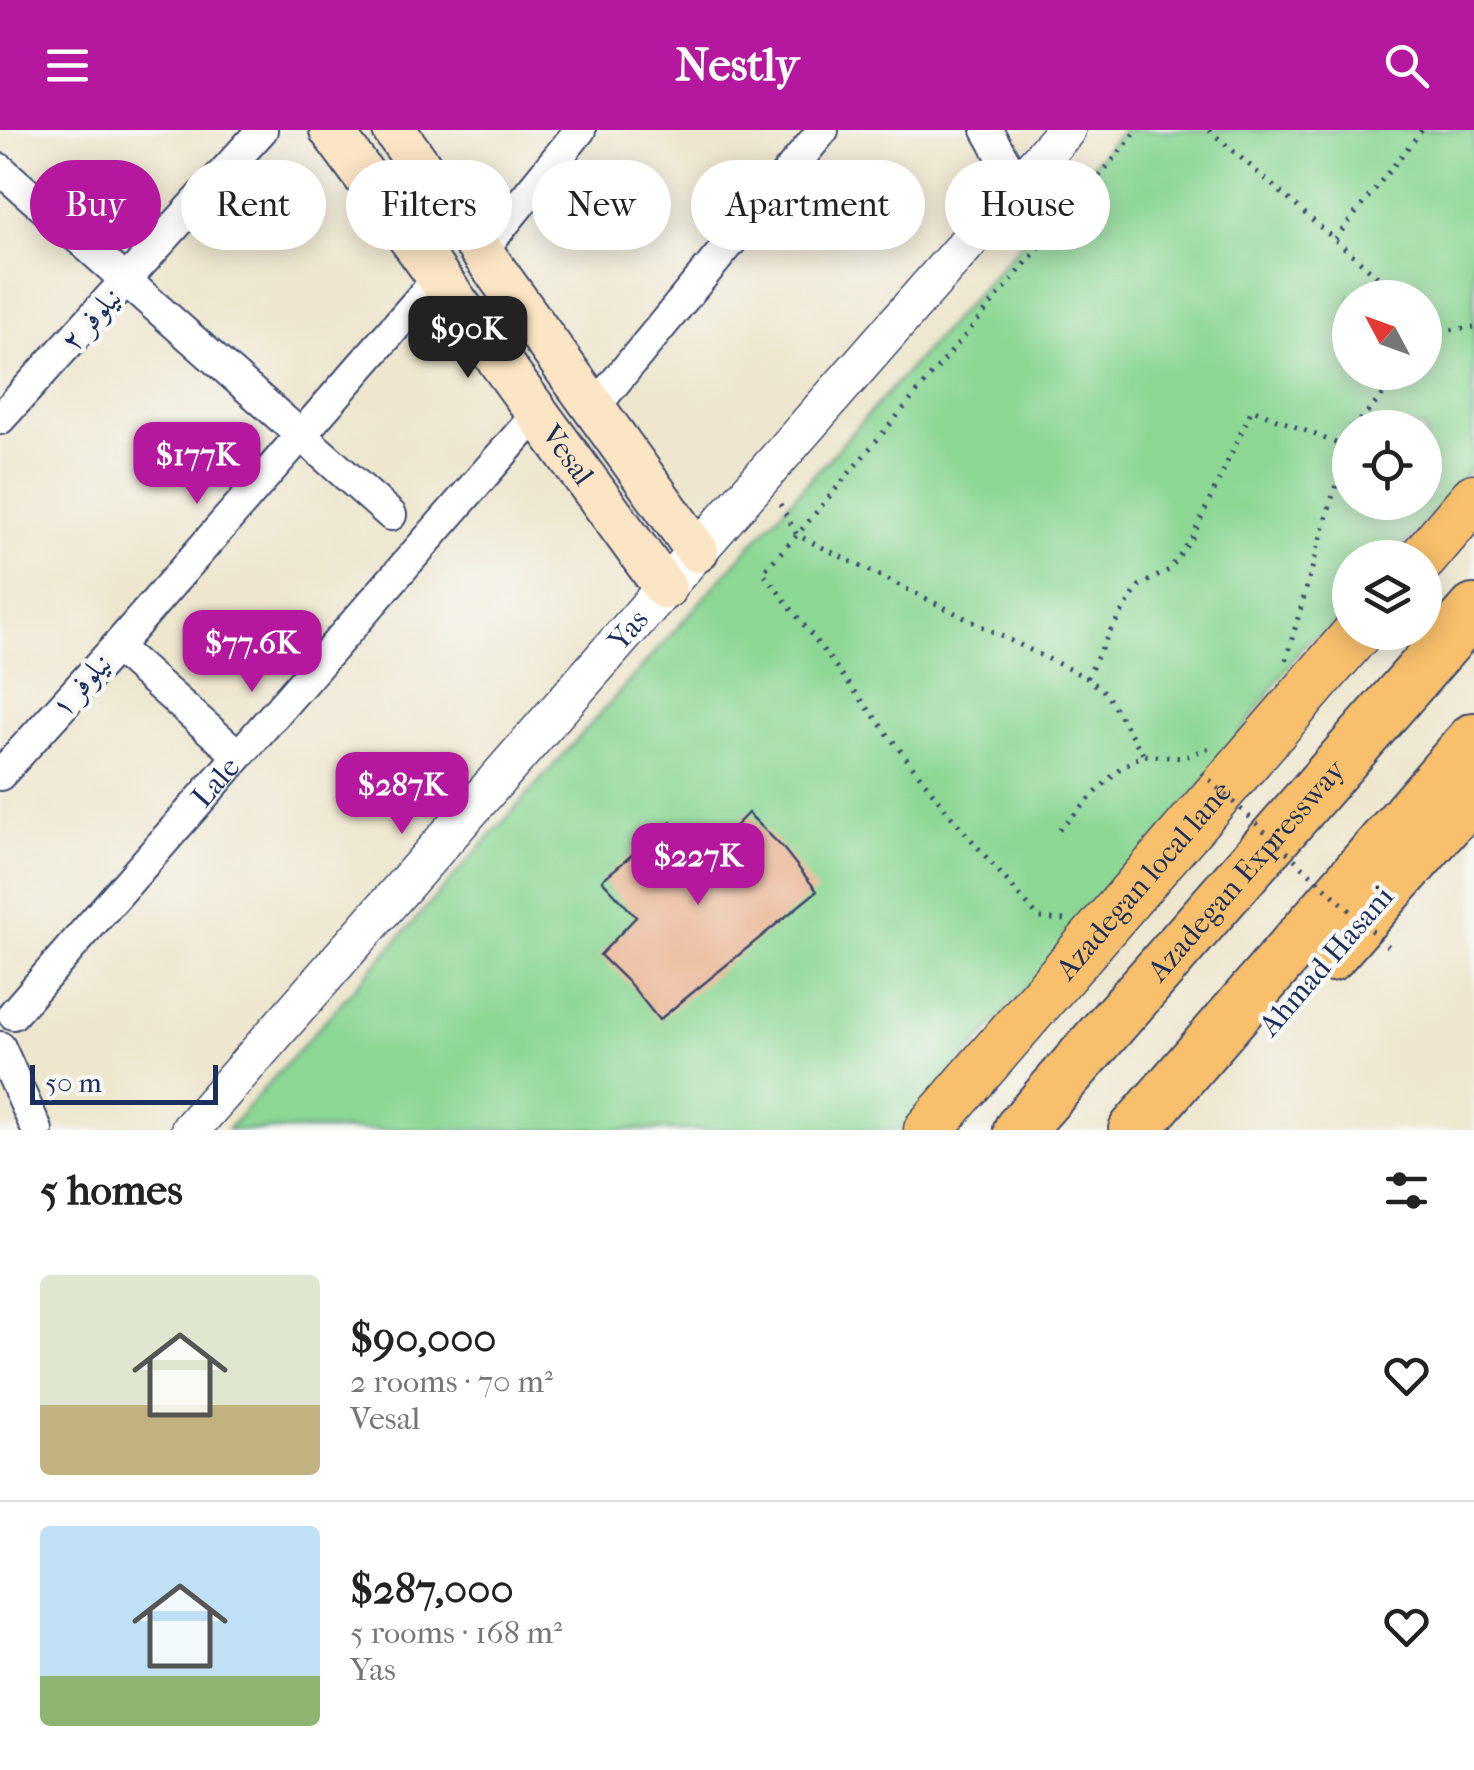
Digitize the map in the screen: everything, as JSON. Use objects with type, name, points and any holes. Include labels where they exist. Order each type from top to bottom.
[{"type":"highway","name":"Azadegan Expressway","points":[[1019,1130],[1474,610]]},
{"type":"highway","points":[[1134,1130],[1474,738]]},
{"type":"highway","name":"Ahmad Hasani","points":[[1179,1130],[1474,793]]},
{"type":"main road","name":"Vesal","points":[[331,130],[665,588]]},
{"type":"main road","name":"Vesal","points":[[394,130],[697,552]]},
{"type":"main road","points":[[1438,540],[1474,498]]},
{"type":"main road","name":"Azadegan local lane","points":[[928,1130],[1342,650]]},
{"type":"street","name":"نیلوفر ۲","points":[[0,419],[262,130]]},
{"type":"street","points":[[481,252],[580,130]]},
{"type":"street","points":[[593,409],[823,130]]},
{"type":"street","points":[[987,130],[1004,160]]},
{"type":"street","name":"Yas","points":[[1040,160],[1066,130]]},
{"type":"street","points":[[0,169],[391,516]]},
{"type":"street","name":"Yas","points":[[190,1130],[961,250]]},
{"type":"street","name":"نیلوفر ۱","points":[[0,776],[438,278]]},
{"type":"street","name":"Lale","points":[[13,1014],[537,414]]},
{"type":"street","points":[[116,647],[238,755]]},
{"type":"street","points":[[0,1048],[37,1130]]},
{"type":"path","points":[[1074,921],[1040,918],[950,816],[763,572],[1138,130]]},
{"type":"path","points":[[1210,130],[1382,280]]},
{"type":"path","points":[[1336,240],[1422,130]]},
{"type":"path","points":[[1442,332],[1474,328]]},
{"type":"path","points":[[1369,410],[1388,390]]},
{"type":"path","points":[[1087,678],[1110,631],[1140,586],[1169,570],[1192,538],[1252,408],[1332,441]]},
{"type":"path","points":[[764,475],[797,535],[1087,678],[1105,692],[1143,755]]},
{"type":"path","points":[[1283,670],[1332,498]]},
{"type":"path","points":[[1059,830],[1120,768],[1143,755],[1182,758],[1224,737]]},
{"type":"path","points":[[1202,772],[1388,948]]},
{"type":"green space","points":[[1123,130],[1474,130],[1474,465],[1442,502],[1442,410],[1332,410],[1332,520],[1426,520],[1409,540],[1332,540],[1332,626],[1306,642],[1197,792],[902,1130],[227,1130],[1015,250],[1110,250],[1110,160],[1096,160]]},
{"type":"building","points":[[748,813],[783,848],[817,891],[659,1020],[600,955],[636,917],[602,880],[671,822],[708,854]]}]
